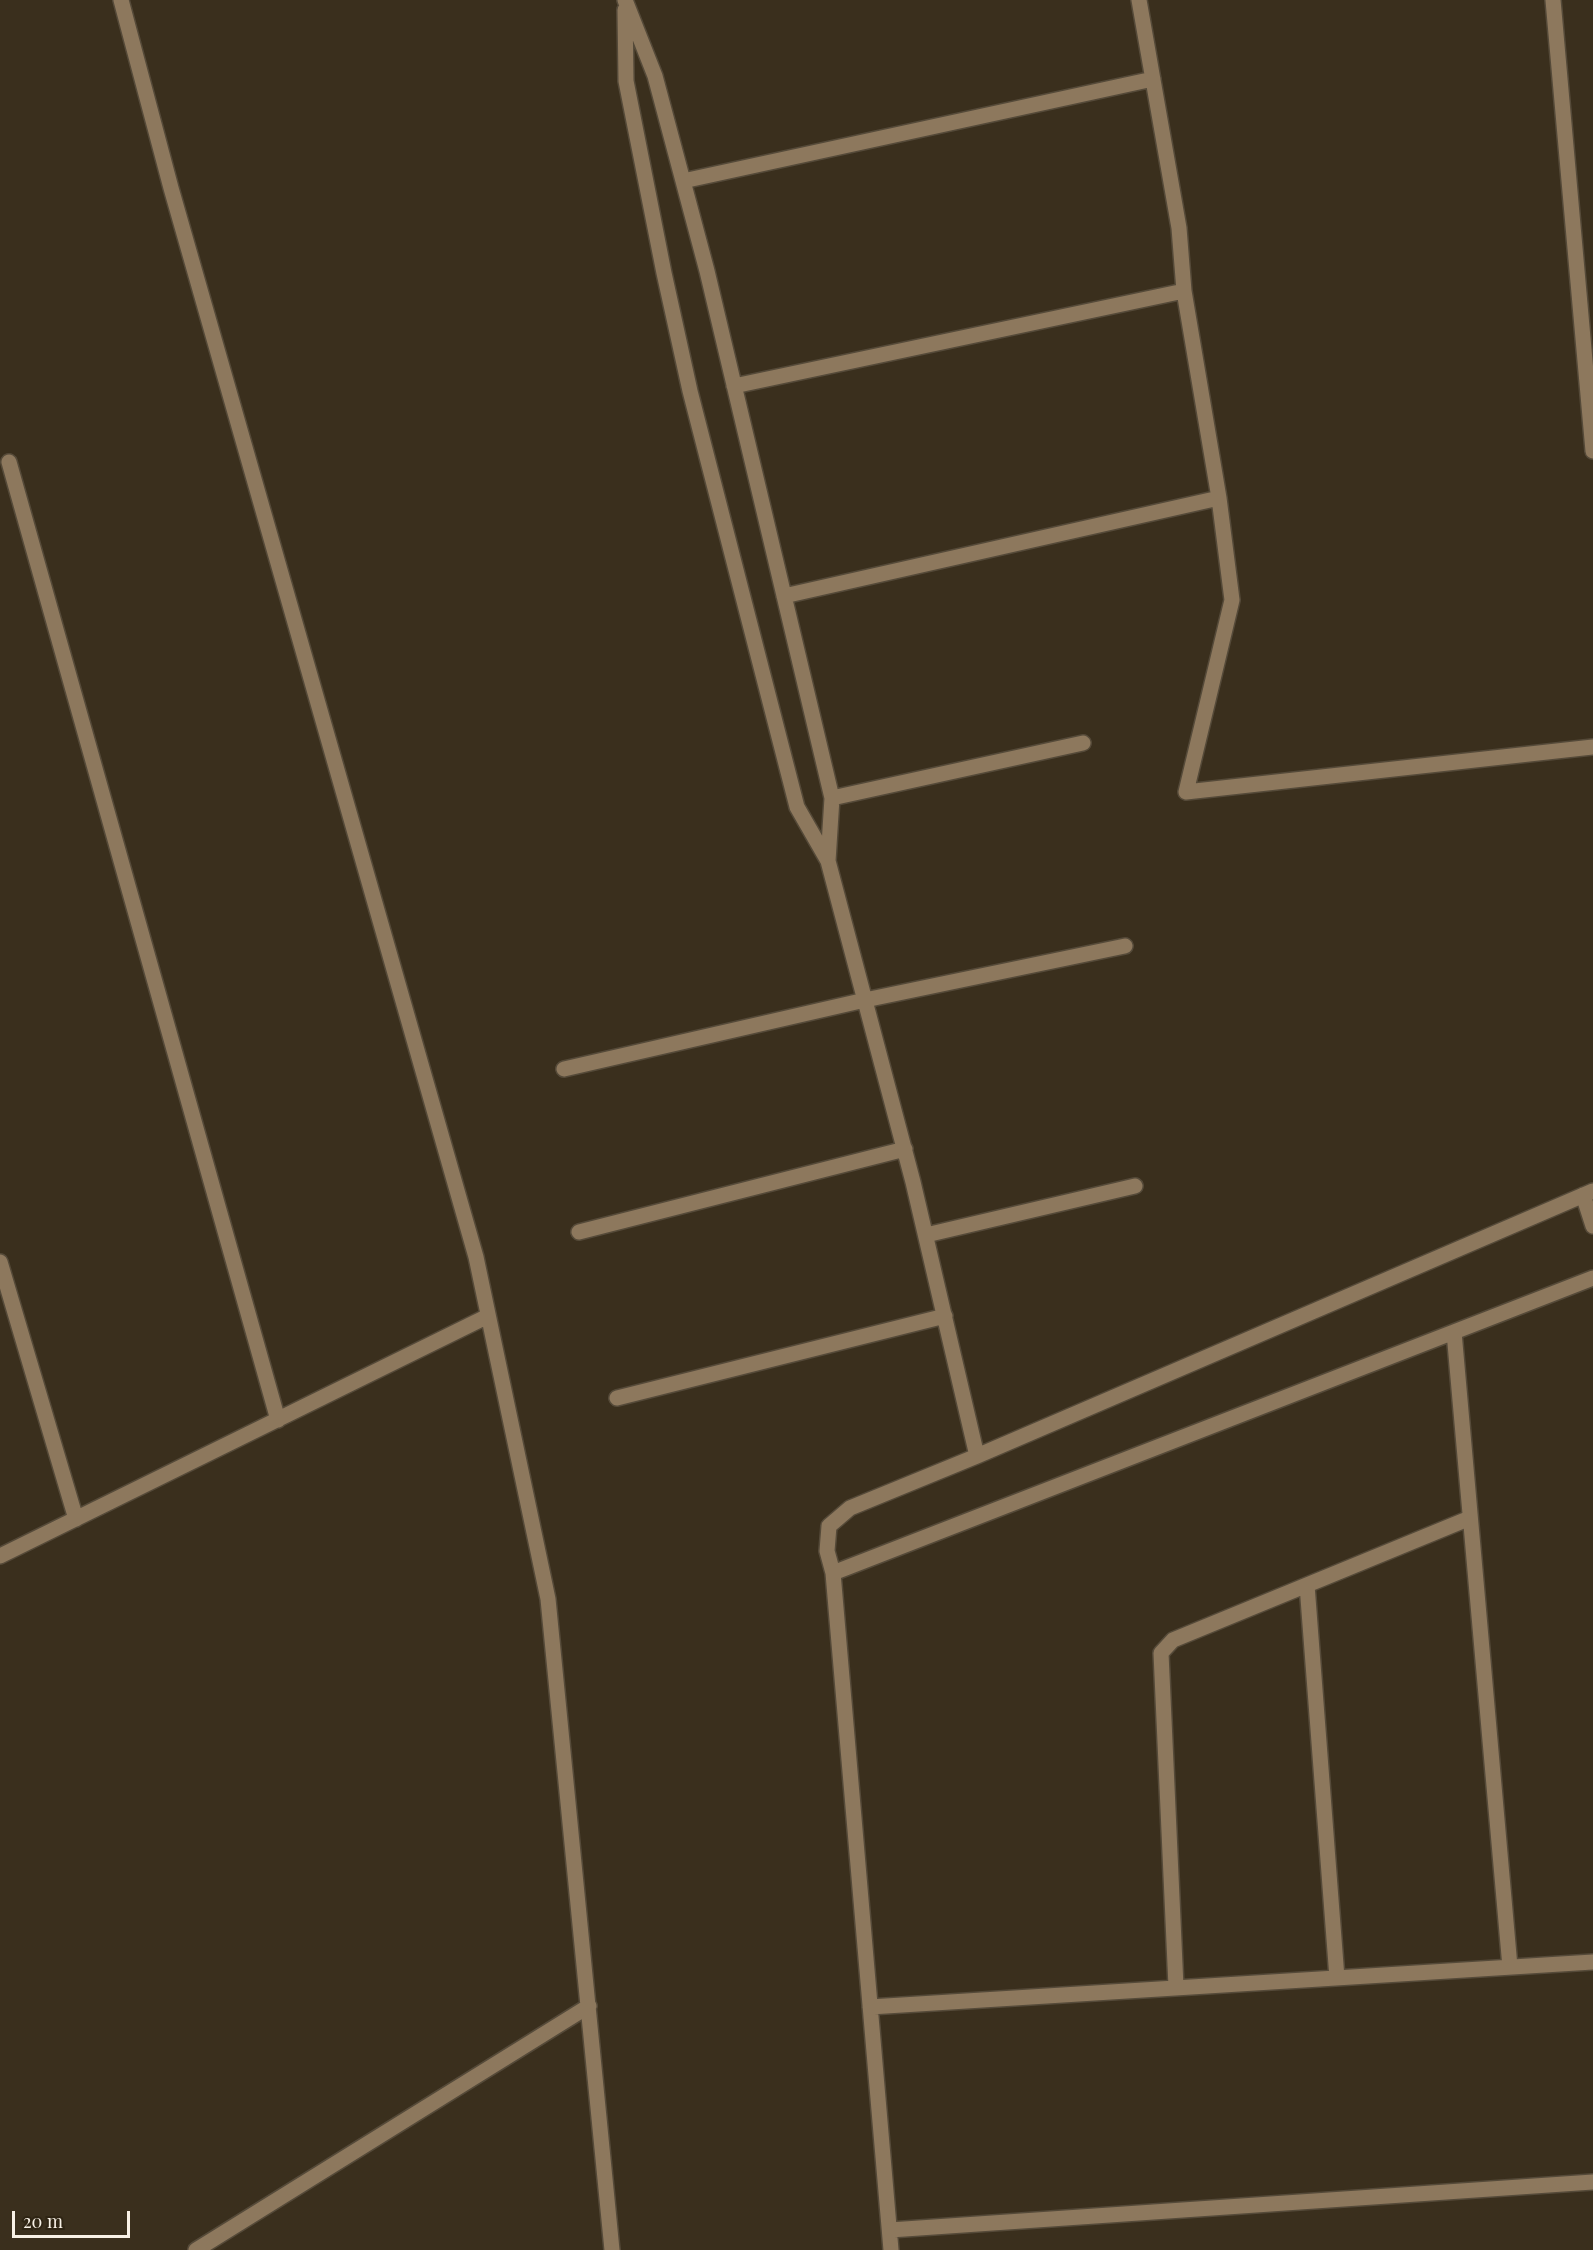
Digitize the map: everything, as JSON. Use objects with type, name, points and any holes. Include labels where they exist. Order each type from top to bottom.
[{"type":"street","points":[[122,0],[177,211],[476,1257],[548,1599],[612,2250]]},
{"type":"street","points":[[625,0],[655,76],[683,181],[832,798],[828,861]]},
{"type":"street","points":[[625,0],[626,81],[690,391],[797,807],[828,861],[905,1149],[977,1456]]},
{"type":"street","points":[[1139,0],[1179,228],[1184,291],[1219,498],[1232,600],[1186,792],[1593,747]]},
{"type":"street","points":[[1553,0],[1593,451]]},
{"type":"street","points":[[683,181],[1153,79]]},
{"type":"street","points":[[734,386],[1184,291]]},
{"type":"street","points":[[9,462],[278,1420]]},
{"type":"street","points":[[784,596],[1219,498]]},
{"type":"street","points":[[832,798],[1083,743]]},
{"type":"street","points":[[564,1069],[865,1000],[1125,946]]},
{"type":"street","points":[[579,1232],[905,1149]]},
{"type":"street","points":[[926,1235],[1135,1186]]},
{"type":"street","points":[[891,2250],[833,1573],[827,1551],[829,1526],[850,1508],[977,1456],[1588,1193],[1593,1226]]},
{"type":"street","points":[[0,1262],[76,1519]]},
{"type":"street","points":[[833,1573],[1593,1278]]},
{"type":"street","points":[[0,1556],[488,1316]]},
{"type":"street","points":[[617,1398],[945,1316]]},
{"type":"street","points":[[1454,1332],[1510,1967]]},
{"type":"street","points":[[1176,1987],[1161,1653],[1173,1640],[1470,1518]]},
{"type":"street","points":[[1307,1585],[1337,1978]]},
{"type":"street","points":[[870,2007],[1593,1962]]},
{"type":"street","points":[[196,2250],[589,2006]]},
{"type":"street","points":[[890,2230],[1593,2182]]}]
